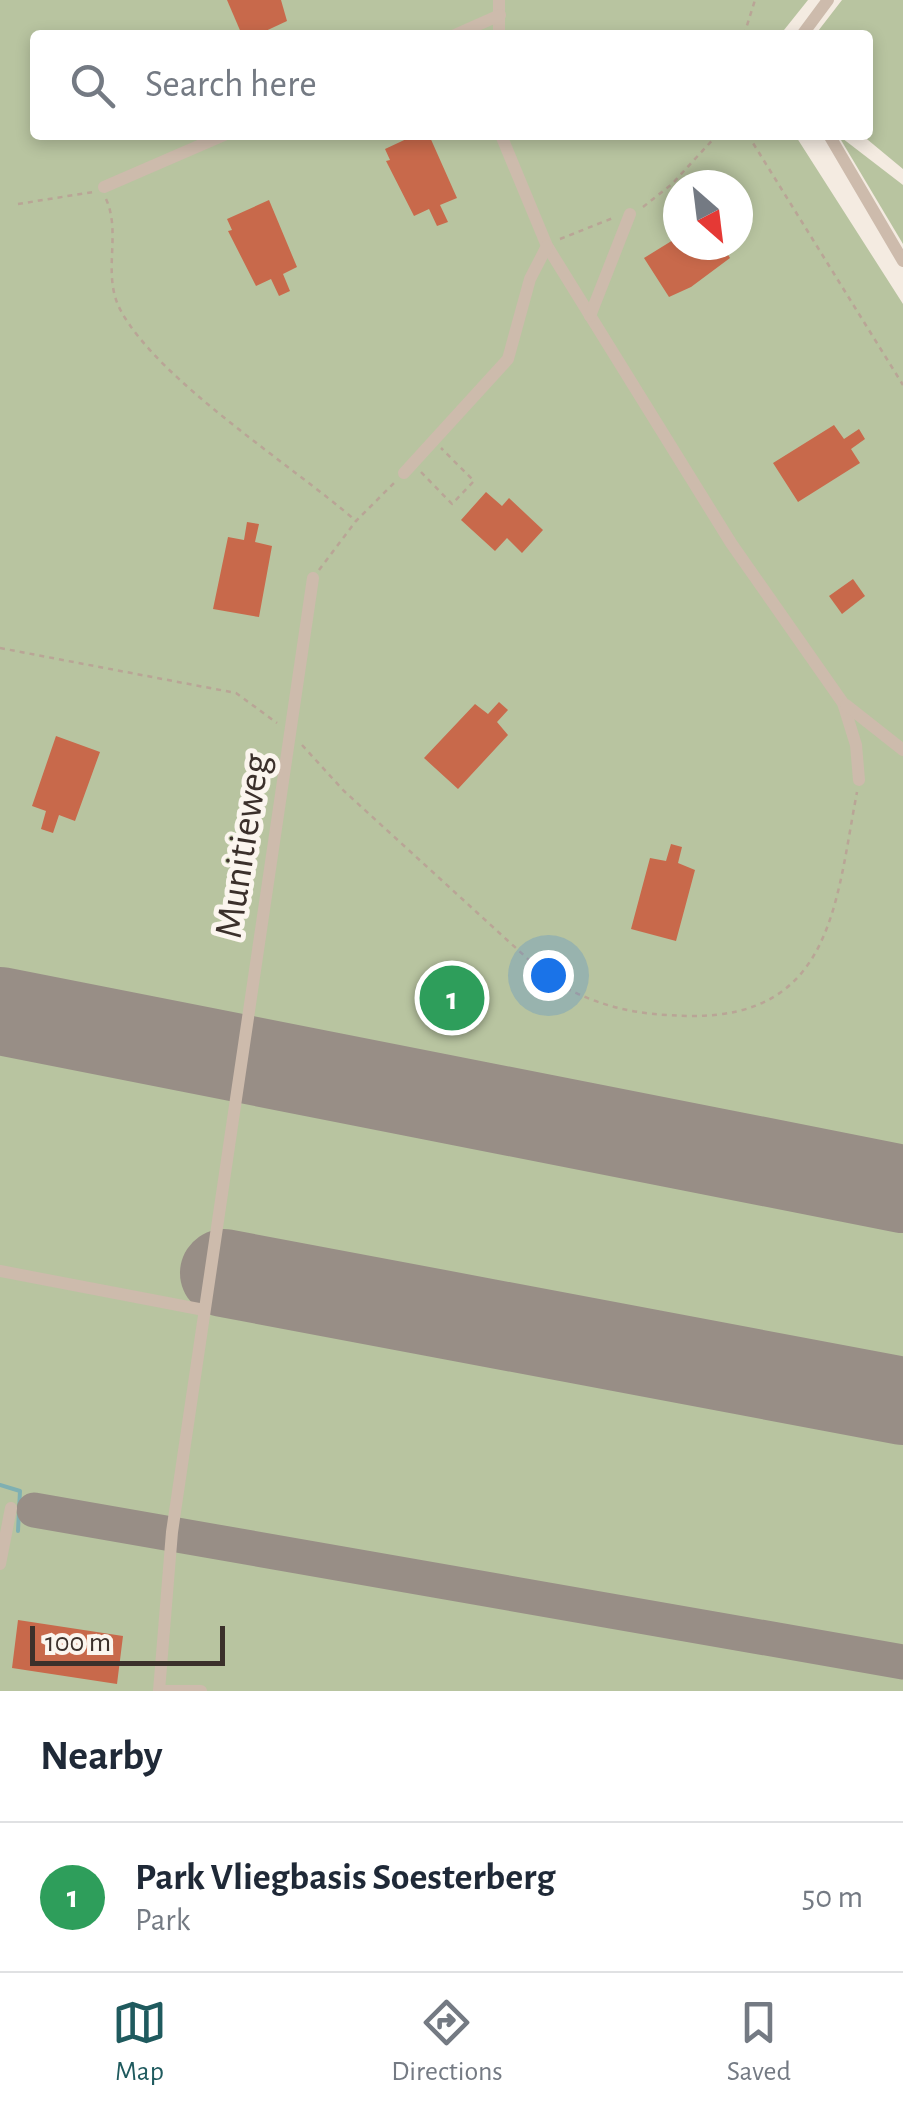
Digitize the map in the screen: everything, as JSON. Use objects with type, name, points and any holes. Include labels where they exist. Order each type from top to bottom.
[{"type":"street","points":[[499,0],[500,30]]},
{"type":"street","points":[[806,30],[828,0]]},
{"type":"street","points":[[466,30],[500,15]]},
{"type":"street","points":[[104,187],[212,140]]},
{"type":"street","points":[[503,140],[547,246],[731,544],[843,703],[903,750]]},
{"type":"street","points":[[831,140],[903,261]]},
{"type":"street","points":[[590,316],[630,214]]},
{"type":"street","points":[[408,469],[508,359],[530,278],[547,246]]},
{"type":"street","name":"Munitieweg","points":[[159,1691],[172,1532],[293,736],[313,578]]},
{"type":"street","points":[[843,703],[856,745],[859,780]]},
{"type":"street","points":[[0,1271],[204,1310]]},
{"type":"street","points":[[0,1564],[11,1508]]},
{"type":"street","points":[[159,1691],[202,1691]]},
{"type":"path","points":[[746,30],[755,0]]},
{"type":"path","points":[[547,246],[592,222],[630,214],[672,184],[712,140]]},
{"type":"path","points":[[751,140],[903,385]]},
{"type":"path","points":[[18,204],[79,197],[102,188],[110,206],[109,285],[122,314],[150,351],[356,521]]},
{"type":"path","points":[[313,578],[356,521],[408,469],[452,504],[474,481],[434,441]]},
{"type":"path","points":[[0,648],[236,693],[293,736],[344,791],[552,981],[590,1001],[639,1015],[716,1016],[764,1004],[791,990],[813,958],[836,906],[859,780]]},
{"type":"green space","points":[[0,0],[808,0],[784,30],[30,30],[30,140],[798,140],[903,304],[903,1691],[0,1691]]},
{"type":"green space","points":[[842,0],[903,0],[903,169],[868,140],[873,140],[873,30],[819,30]]},
{"type":"green space","points":[[841,140],[903,185],[903,244]]},
{"type":"building","points":[[227,0],[281,0],[287,21],[268,30],[240,30]]},
{"type":"building","points":[[404,140],[431,140],[457,198],[440,205],[448,222],[437,226],[429,209],[414,216],[386,161],[390,160],[385,149]]},
{"type":"building","points":[[269,200],[297,267],[283,274],[290,291],[279,296],[271,279],[256,286],[228,231],[232,230],[227,219]]},
{"type":"building","points":[[663,246],[663,260],[727,260],[691,287],[669,297],[644,258]]},
{"type":"building","points":[[834,425],[844,439],[859,429],[865,439],[851,449],[860,463],[798,502],[773,463]]},
{"type":"building","points":[[486,492],[502,506],[509,498],[543,530],[522,553],[507,538],[495,551],[461,520]]},
{"type":"building","points":[[247,522],[259,524],[255,542],[272,546],[259,617],[213,609],[228,537],[244,540]]},
{"type":"building","points":[[853,579],[865,596],[842,614],[829,596]]},
{"type":"building","points":[[499,702],[508,710],[497,722],[508,735],[458,789],[424,758],[475,704],[488,714]]},
{"type":"building","points":[[56,736],[100,752],[75,821],[59,815],[53,833],[41,829],[46,811],[32,806]]},
{"type":"building","points":[[671,844],[682,847],[678,863],[695,870],[676,941],[631,929],[650,858],[666,861]]},
{"type":"building","points":[[18,1620],[123,1636],[117,1684],[12,1668]]},
{"type":"waterway","points":[[0,1485],[20,1491],[18,1531]]},
{"type":"taxiway","points":[[34,1510],[903,1662]]},
{"type":"runway","points":[[0,1011],[903,1189]]},
{"type":"runway","points":[[224,1273],[903,1401]]},
{"type":"place","name":"Park Vliegbasis Soesterberg","points":[[452,998]]}]
